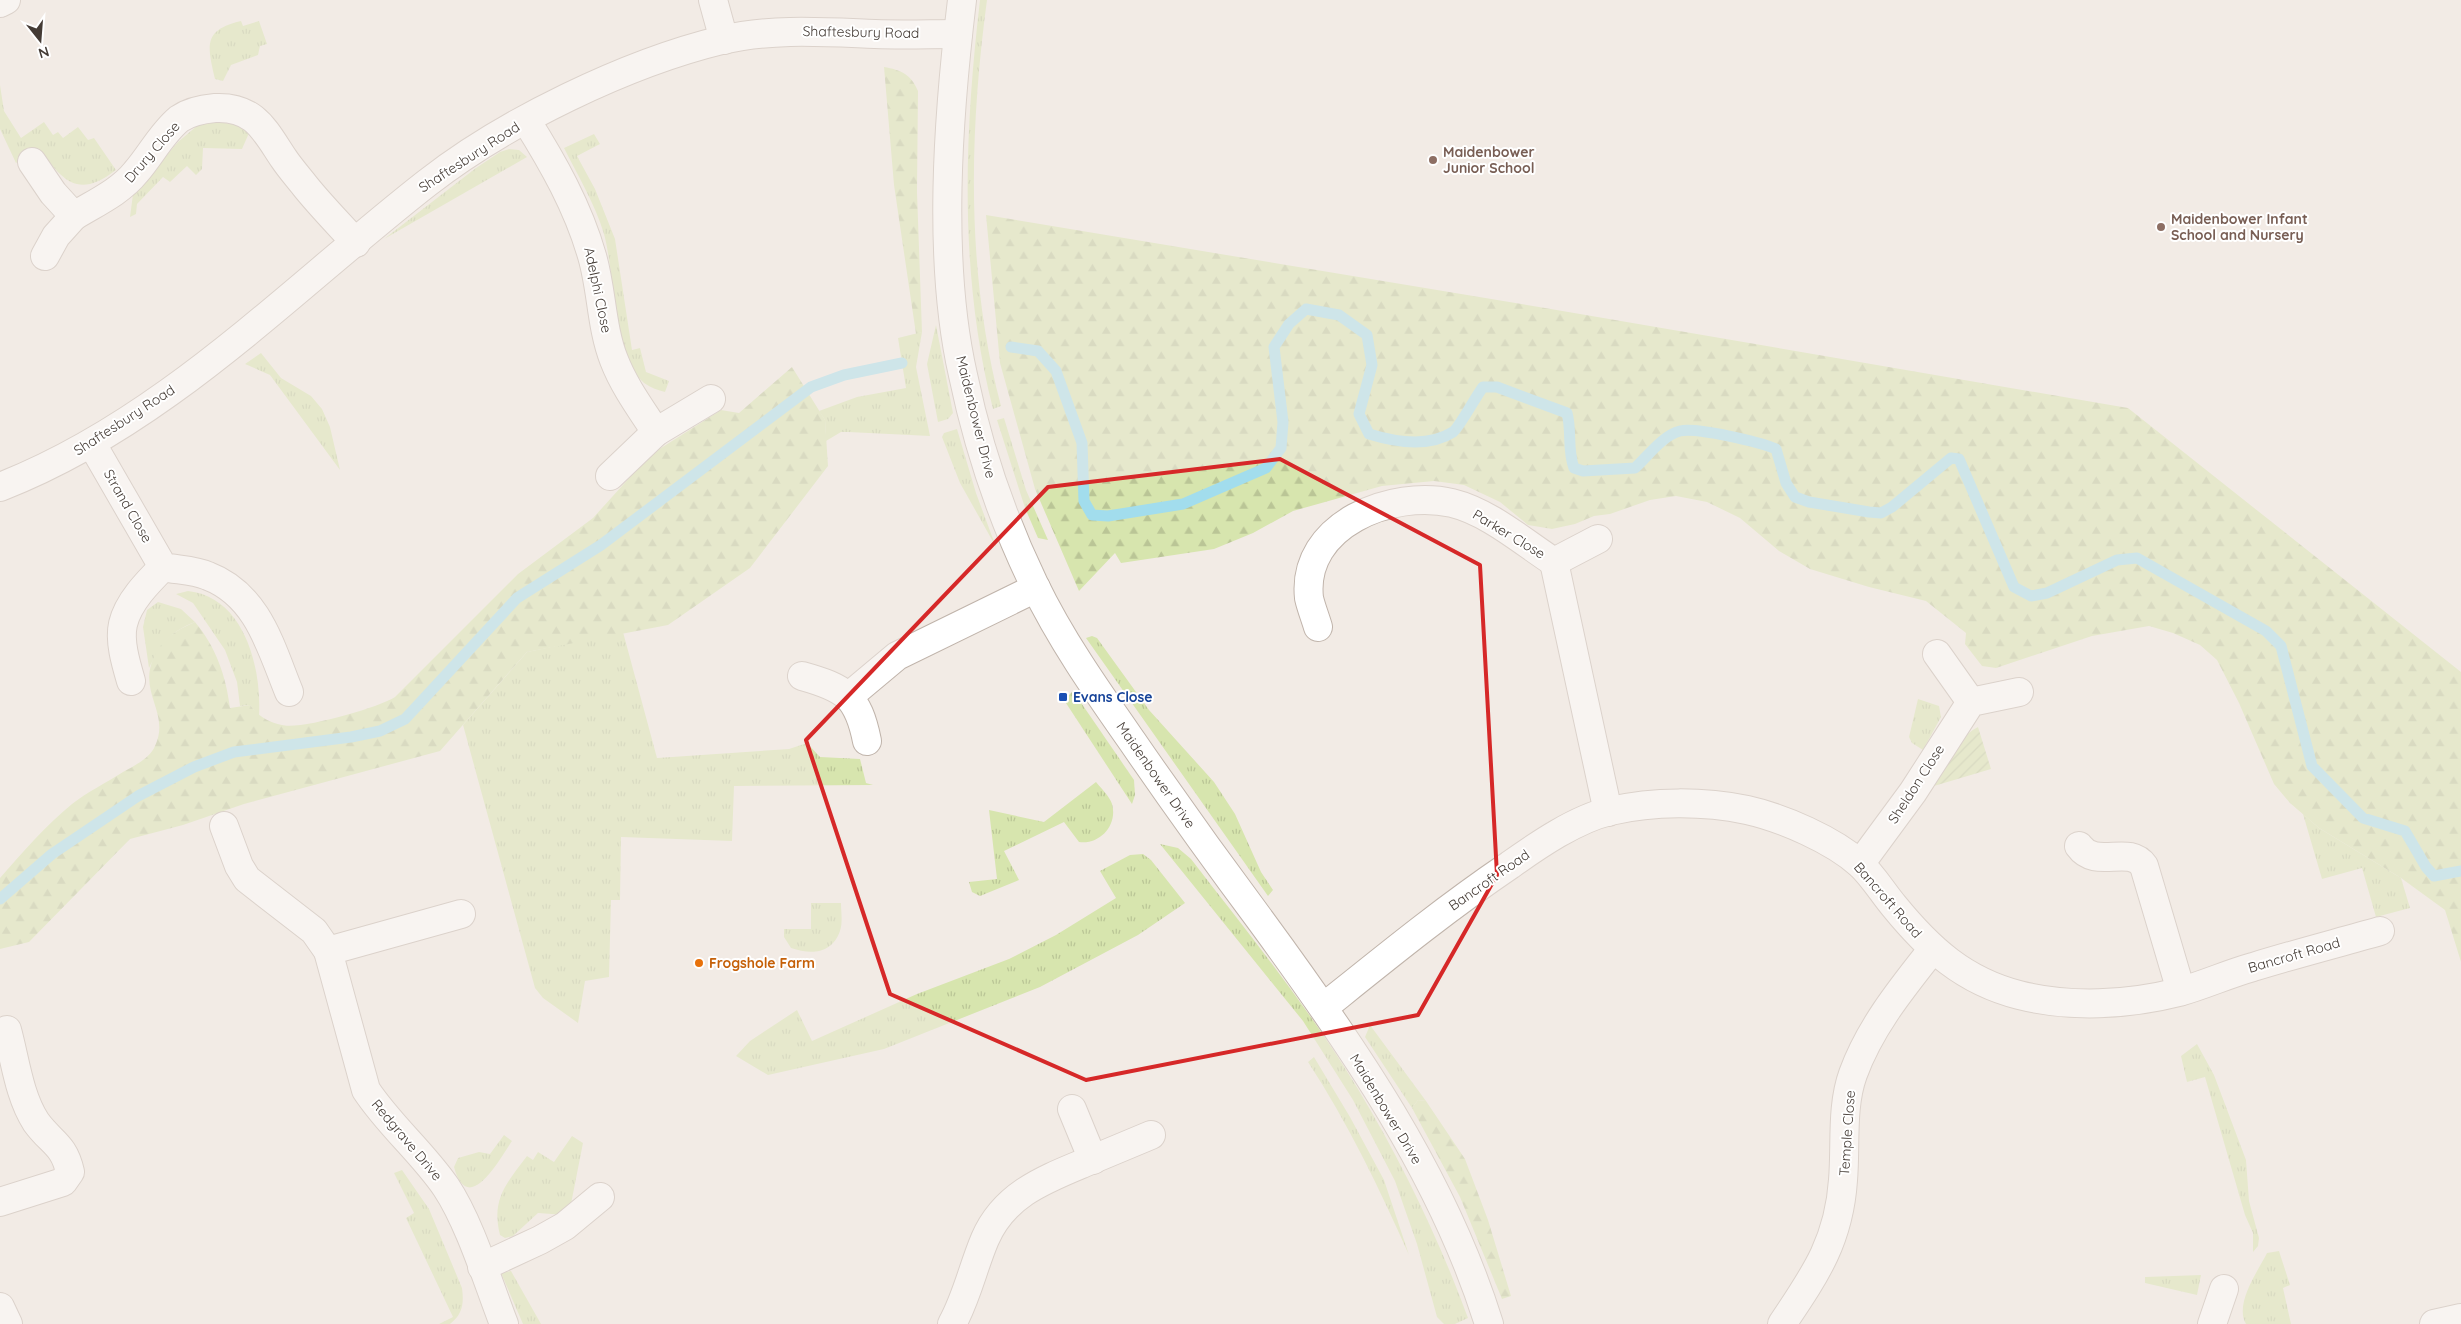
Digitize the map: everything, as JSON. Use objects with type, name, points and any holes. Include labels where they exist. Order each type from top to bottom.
[{"type":"street","points":[[0,3],[6,0]]},
{"type":"street","points":[[713,0],[724,40]]},
{"type":"street","name":"Maidenbower Drive","points":[[962,0],[958,34],[948,191],[951,275],[956,331],[962,373],[994,487],[1013,540],[1036,588],[1096,690],[1179,809],[1324,1007],[1400,1128],[1449,1218],[1478,1287],[1489,1324]]},
{"type":"street","name":"Shaftesbury Road","points":[[0,487],[31,475],[92,444],[156,403],[356,243],[428,182],[478,148],[573,95],[678,53],[724,40],[781,31],[958,34]]},
{"type":"street","name":"Drury Close","points":[[45,256],[56,236],[74,216],[121,187],[136,172],[165,132],[181,118],[194,111],[225,107],[241,112],[264,127],[315,199],[356,243]]},
{"type":"street","name":"Adelphi Close","points":[[526,120],[565,186],[581,222],[593,258],[606,331],[614,359],[628,390],[656,432]]},
{"type":"street","points":[[32,162],[54,193],[74,216]]},
{"type":"street","points":[[610,476],[656,432],[711,399]]},
{"type":"street","name":"Strand Close","points":[[92,444],[163,567]]},
{"type":"street","name":"Parker Close","points":[[1318,627],[1309,597],[1311,575],[1317,554],[1337,528],[1358,516],[1384,506],[1419,500],[1452,503],[1477,513],[1554,562],[1608,812]]},
{"type":"street","name":"Parker Close","points":[[1554,562],[1598,539]]},
{"type":"street","points":[[131,681],[123,641],[123,624],[130,608],[163,567],[207,575],[237,593],[259,620],[289,692]]},
{"type":"street","points":[[848,697],[898,656],[1036,588]]},
{"type":"street","points":[[1937,654],[1970,702],[2019,692]]},
{"type":"street","points":[[802,676],[820,681],[848,697],[857,706],[863,720],[867,741]]},
{"type":"street","name":"Sheldon Close","points":[[1860,864],[1913,792],[1970,702]]},
{"type":"street","name":"Bancroft Road","points":[[1324,1007],[1475,888],[1551,837],[1608,812],[1685,804],[1727,806],[1754,812],[1798,827],[1829,844],[1860,864],[1932,950],[1965,973],[2020,995],[2087,1003],[2119,1002],[2180,991],[2250,967],[2380,931]]},
{"type":"street","name":"Redgrave Drive","points":[[224,826],[239,866],[247,878],[314,931],[328,951],[366,1090],[374,1102],[416,1147],[448,1190],[482,1267],[504,1324]]},
{"type":"street","points":[[2080,846],[2085,854],[2094,858],[2131,856],[2139,859],[2144,866],[2180,991]]},
{"type":"street","points":[[328,951],[461,914]]},
{"type":"street","name":"Temple Close","points":[[1782,1324],[1828,1252],[1839,1217],[1843,1181],[1846,1107],[1852,1075],[1879,1021],[1932,950]]},
{"type":"street","points":[[0,1202],[63,1182],[70,1172],[67,1159],[61,1148],[37,1122],[26,1102],[7,1030]]},
{"type":"street","points":[[1072,1109],[1092,1160]]},
{"type":"street","points":[[952,1324],[972,1280],[985,1239],[999,1215],[1011,1201],[1026,1190],[1151,1135]]},
{"type":"street","points":[[482,1267],[565,1226],[600,1197]]},
{"type":"street","points":[[2212,1324],[2224,1289]]},
{"type":"street","points":[[0,1307],[8,1324]]},
{"type":"street","points":[[2434,1324],[2461,1318]]},
{"type":"highlighted area","points":[[1280,459],[1480,565],[1497,875],[1418,1015],[1086,1080],[890,994],[806,740],[1048,487]]},
{"type":"green space","points":[[980,0],[987,0],[977,101],[974,204],[976,255],[982,306],[1001,406],[993,409],[982,359],[974,308],[968,206],[968,154]]},
{"type":"green space","points":[[241,21],[243,26],[259,21],[267,44],[260,46],[258,55],[231,65],[223,81],[215,79],[210,57],[211,41],[214,34],[220,29]]},
{"type":"green space","points":[[884,67],[905,74],[912,80],[918,91],[917,192],[922,332],[916,334],[894,185]]},
{"type":"green space","points":[[0,85],[4,111],[21,138],[44,122],[53,135],[58,132],[63,138],[78,127],[88,140],[94,138],[116,170],[91,184],[81,185],[63,177],[38,148],[16,163],[0,129]]},
{"type":"green space","points":[[211,121],[239,125],[249,133],[242,149],[203,148],[202,169],[196,175],[187,166],[170,182],[163,177],[137,204],[136,214],[130,217],[133,194],[178,142],[198,125]]},
{"type":"green space","points":[[594,134],[600,144],[577,156],[595,189],[615,239],[632,350],[640,348],[646,372],[669,381],[665,392],[644,383],[634,370],[626,354],[616,313],[604,234],[591,201],[564,148]]},
{"type":"green space","points":[[509,149],[519,150],[527,157],[384,239],[476,168],[500,152]]},
{"type":"green space","points":[[986,215],[2128,408],[2461,672],[2461,962],[2445,910],[2401,878],[2319,828],[2290,803],[2274,784],[2239,703],[2217,660],[2200,645],[2173,633],[2149,626],[2092,636],[1996,668],[1982,666],[1965,644],[1966,633],[1926,601],[1869,587],[1810,569],[1779,551],[1740,518],[1707,502],[1676,496],[1650,500],[1610,514],[1594,516],[1575,524],[1552,529],[1528,525],[1500,502],[1464,485],[1434,481],[1382,486],[1293,511],[1253,533],[1214,549],[1121,563],[1115,553],[1079,591],[1035,489],[1000,363]]},
{"type":"green space","points":[[936,325],[953,413],[948,419],[938,422],[927,364]]},
{"type":"green space","points":[[922,332],[916,367],[930,436],[841,432],[826,441],[825,420],[819,411],[857,397],[906,388],[898,338]]},
{"type":"green space","points":[[261,353],[281,378],[311,396],[322,409],[330,427],[340,470],[270,375],[245,364]]},
{"type":"green space","points":[[792,367],[825,420],[828,466],[750,568],[668,625],[527,652],[440,751],[244,804],[183,825],[130,839],[29,942],[0,949],[0,878],[62,812],[84,795],[141,761],[153,750],[159,734],[159,723],[149,680],[150,668],[155,655],[163,643],[172,635],[195,622],[209,641],[219,662],[230,708],[250,705],[260,715],[277,724],[291,726],[321,721],[386,702],[395,697],[518,574],[593,518],[650,455],[721,410],[739,413]]},
{"type":"green space","points":[[1004,418],[1026,490],[1048,540],[1038,538],[1025,508],[997,420]]},
{"type":"green space","points":[[957,429],[976,493],[996,547],[960,483],[942,437],[944,433]]},
{"type":"green space","points":[[188,591],[208,596],[224,606],[246,638],[257,678],[259,717],[250,705],[240,706],[237,682],[225,650],[193,603],[176,594]]},
{"type":"green space","points":[[158,602],[181,609],[195,622],[178,630],[162,645],[149,668],[143,627],[147,610]]},
{"type":"green space","points":[[623,632],[657,758],[789,749],[807,743],[820,757],[860,759],[866,783],[873,785],[734,786],[732,841],[621,837],[620,900],[611,900],[609,977],[585,981],[578,1023],[543,998],[535,988],[463,725],[527,652]]},
{"type":"green space","points":[[1092,636],[1097,638],[1149,710],[1214,782],[1235,814],[1261,872],[1273,890],[1268,896],[1086,638]]},
{"type":"green space","points":[[1073,691],[1134,780],[1135,795],[1132,804],[1064,700]]},
{"type":"green space","points":[[1918,699],[1939,706],[1941,717],[1923,750],[1912,743],[1909,737]]},
{"type":"green space","points":[[1978,727],[1991,769],[1934,786],[1958,745],[1970,732]]},
{"type":"green space","points":[[1096,782],[1112,804],[1112,819],[1106,832],[1094,840],[1079,842],[1064,822],[1004,851],[1019,880],[980,896],[972,892],[969,882],[997,879],[989,810],[1044,822]]},
{"type":"green space","points":[[2303,814],[2319,828],[2401,878],[2410,908],[2376,917],[2362,868],[2322,879]]},
{"type":"green space","points":[[1160,844],[1178,848],[1191,859],[1278,972],[1339,1059],[1390,1144],[1419,1201],[1445,1259],[1468,1318],[1455,1324],[1444,1324],[1437,1317],[1417,1244],[1395,1181],[1353,1100],[1303,1021]]},
{"type":"green space","points":[[1143,854],[1151,860],[1185,903],[1138,935],[1040,987],[884,1049],[768,1075],[736,1056],[750,1041],[797,1010],[812,1041],[917,994],[1009,959],[1056,935],[1116,898],[1100,871],[1130,855]]},
{"type":"green space","points":[[811,903],[841,903],[842,921],[840,931],[832,944],[820,951],[806,952],[791,948],[784,937],[784,929],[811,929]]},
{"type":"green space","points":[[1370,1025],[1426,1101],[1418,1100],[1412,1108],[1365,1037]]},
{"type":"green space","points":[[2197,1044],[2214,1075],[2246,1160],[2249,1201],[2259,1238],[2258,1246],[2253,1252],[2253,1233],[2245,1215],[2205,1077],[2187,1082],[2181,1056]]},
{"type":"green space","points":[[1314,1057],[1350,1117],[1384,1180],[1409,1255],[1362,1156],[1323,1085],[1308,1062]]},
{"type":"green space","points":[[1418,1100],[1426,1101],[1465,1159],[1488,1220],[1511,1296],[1502,1299],[1460,1197],[1412,1108]]},
{"type":"green space","points":[[504,1135],[512,1141],[493,1170],[476,1186],[467,1187],[460,1181],[454,1167],[458,1158],[479,1152],[490,1154]]},
{"type":"green space","points":[[572,1136],[583,1143],[570,1209],[565,1215],[538,1213],[513,1236],[505,1238],[500,1235],[497,1211],[502,1193],[513,1175],[527,1156],[533,1160],[538,1152],[554,1162]]},
{"type":"green space","points":[[402,1170],[429,1209],[462,1288],[462,1308],[458,1316],[450,1324],[439,1324],[453,1317],[406,1218],[414,1213],[394,1173]]},
{"type":"green space","points":[[2279,1251],[2290,1285],[2283,1288],[2291,1324],[2246,1324],[2243,1316],[2243,1307],[2253,1278],[2267,1253]]},
{"type":"green space","points":[[511,1271],[541,1324],[523,1324],[501,1273]]},
{"type":"green space","points":[[2201,1275],[2197,1295],[2145,1283],[2145,1277]]},
{"type":"waterway","points":[[1011,347],[1038,351],[1056,371],[1082,443],[1084,501],[1092,515],[1108,516],[1183,504],[1266,468],[1281,448],[1283,422],[1274,347],[1289,324],[1306,309],[1339,315],[1367,335],[1372,365],[1359,414],[1369,434],[1390,439],[1422,442],[1443,437],[1456,429],[1483,387],[1497,387],[1567,413],[1572,461],[1574,468],[1583,471],[1635,468],[1661,442],[1674,433],[1688,430],[1700,431],[1743,439],[1776,449],[1786,483],[1795,497],[1809,502],[1881,513],[1892,507],[1951,458],[1959,459],[2014,587],[2031,596],[2047,593],[2117,560],[2137,558],[2266,631],[2281,646],[2312,766],[2363,818],[2405,831],[2426,867],[2434,876],[2461,871]]},
{"type":"waterway","points":[[0,899],[52,854],[138,796],[194,767],[234,752],[351,737],[380,731],[405,719],[517,598],[601,545],[811,387],[844,375],[902,363]]},
{"type":"place","name":"Maidenbower Junior School","points":[[1433,160]]},
{"type":"place","name":"Maidenbower Infant School and Nursery","points":[[2161,227]]},
{"type":"place","name":"Evans Close","points":[[1063,697]]},
{"type":"place","name":"Frogshole Farm","points":[[699,963]]}]
